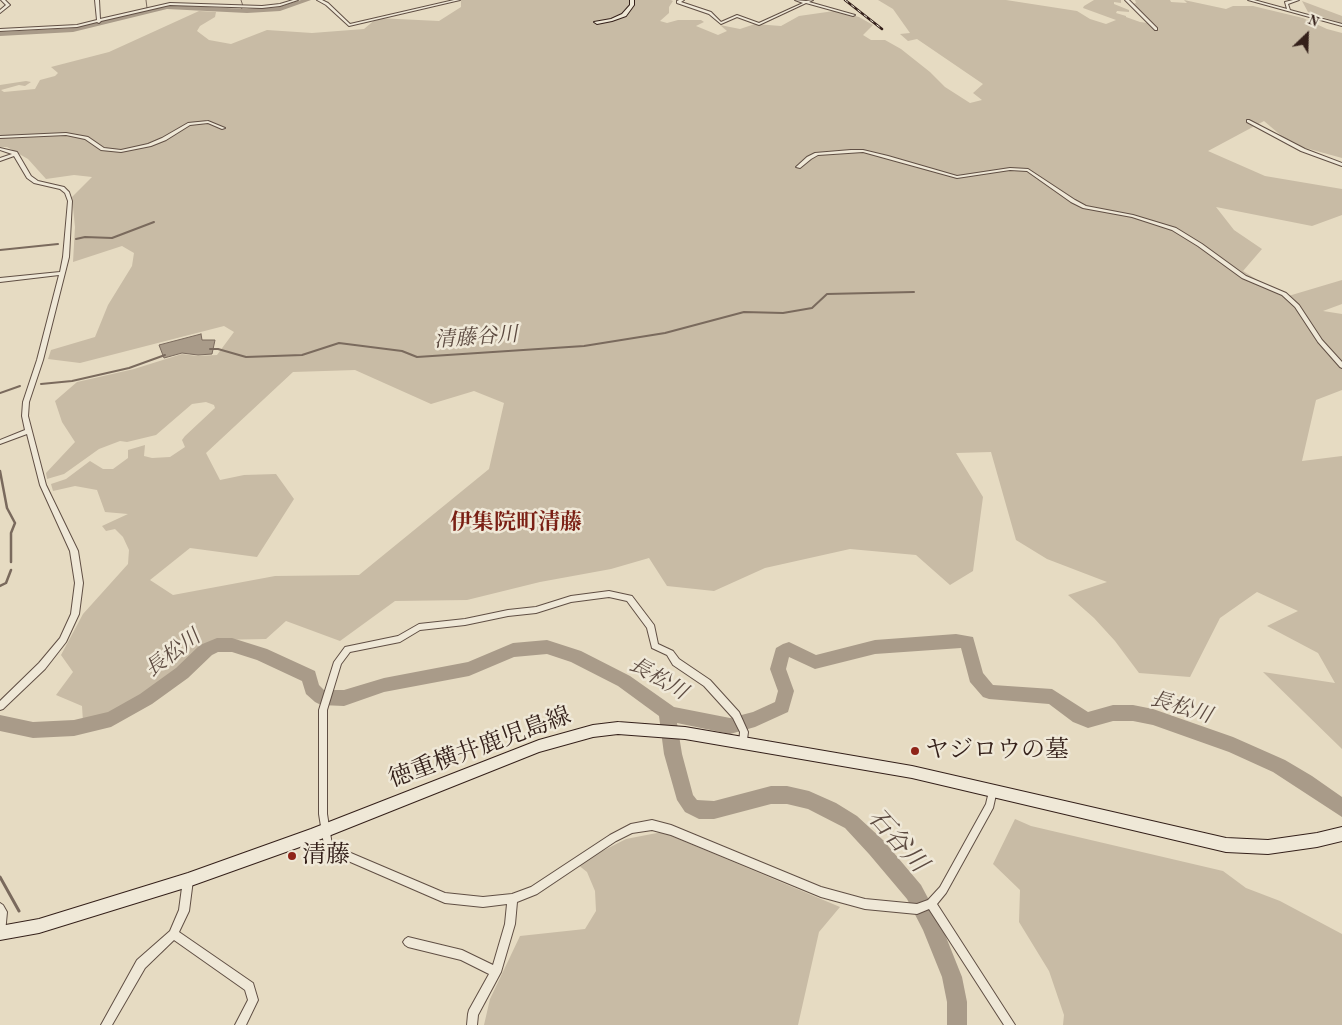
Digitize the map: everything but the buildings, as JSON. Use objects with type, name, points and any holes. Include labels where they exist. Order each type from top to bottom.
[{"type":"main road","points":[[597,22],[612,20],[624,15],[632,5],[632,0]]},
{"type":"main road","name":"徳重横井鹿児島線","points":[[0,933],[38,926],[188,880],[325,831],[539,746],[593,730],[618,728],[685,733],[912,772],[1226,845],[1278,846],[1342,834]]},
{"type":"street","points":[[0,12],[8,5],[3,0]]},
{"type":"street","points":[[97,0],[99,22]]},
{"type":"street","points":[[0,30],[54,28],[99,22],[170,4],[193,3],[262,7],[296,0]]},
{"type":"street","points":[[319,0],[328,4],[349,25],[458,0]]},
{"type":"street","points":[[682,0],[678,2],[710,13],[721,23],[737,16],[762,24],[811,0]]},
{"type":"street","points":[[797,0],[853,15]]},
{"type":"street","points":[[1127,0],[1156,29]]},
{"type":"street","points":[[1250,0],[1342,25]]},
{"type":"street","points":[[1290,11],[1286,3],[1297,0]]},
{"type":"street","points":[[1248,121],[1303,150],[1342,165]]},
{"type":"street","points":[[0,137],[66,134],[86,138],[103,150],[121,151],[150,145],[189,124],[208,122],[223,128]]},
{"type":"street","points":[[0,149],[16,154],[29,177],[36,182],[62,188],[67,192],[70,217],[62,273],[40,360],[26,402],[26,424],[43,485],[74,551],[77,568],[78,599],[75,614],[63,640],[42,666],[0,706]]},
{"type":"street","points":[[798,167],[817,154],[851,151],[888,157],[957,177],[1010,169],[1028,170],[1073,201],[1085,207],[1133,216],[1174,229],[1200,244],[1244,277],[1284,294],[1297,306],[1320,341],[1342,366]]},
{"type":"street","points":[[0,160],[16,154]]},
{"type":"street","points":[[0,280],[62,273]]},
{"type":"street","points":[[0,442],[29,431]]},
{"type":"street","points":[[743,744],[743,729],[736,715],[707,683],[676,662],[670,653],[654,646],[651,627],[629,598],[615,595],[571,599],[536,610],[508,613],[465,622],[419,627],[400,639],[348,649],[335,669],[324,704],[323,720],[325,831],[328,848],[445,898],[482,902],[512,900],[534,891],[613,838],[631,829],[652,825],[671,830],[821,892],[865,904],[917,909],[931,903],[943,890],[986,813],[993,790]]},
{"type":"street","points":[[106,1025],[141,964],[173,934],[184,911],[188,880]]},
{"type":"street","points":[[472,1025],[473,1014],[496,972],[510,924],[512,900]]},
{"type":"street","points":[[931,903],[1010,1025]]},
{"type":"street","points":[[0,908],[2,912],[0,933]]},
{"type":"street","points":[[173,934],[249,987],[253,1000],[240,1025]]},
{"type":"street","points":[[408,942],[462,955],[496,972]]},
{"type":"shaded area","points":[[461,0],[671,0],[673,1],[669,7],[669,13],[660,21],[667,23],[678,20],[701,20],[704,22],[696,26],[718,35],[727,31],[720,25],[740,29],[755,24],[781,26],[799,16],[834,11],[859,17],[873,25],[863,35],[871,40],[885,40],[901,49],[930,72],[945,87],[970,103],[982,100],[973,93],[983,84],[917,39],[908,41],[900,34],[910,33],[893,9],[878,0],[1006,0],[1077,11],[1090,19],[1106,24],[1116,20],[1083,8],[1084,6],[1094,0],[1121,0],[1121,3],[1114,2],[1114,4],[1129,10],[1129,12],[1117,11],[1116,13],[1148,23],[1155,28],[1133,4],[1136,3],[1135,0],[1170,0],[1171,2],[1187,3],[1184,0],[1226,9],[1233,6],[1253,6],[1303,18],[1327,29],[1342,33],[1342,158],[1291,144],[1264,121],[1208,151],[1265,176],[1342,189],[1342,215],[1312,226],[1216,207],[1234,230],[1262,249],[1243,271],[1285,297],[1342,280],[1342,304],[1323,311],[1342,314],[1342,390],[1316,400],[1302,461],[1342,456],[1342,749],[1263,672],[1335,683],[1318,653],[1267,626],[1298,611],[1257,592],[1220,618],[1190,677],[1139,673],[1115,641],[1094,618],[1068,595],[1107,582],[1047,559],[1016,540],[991,452],[956,453],[983,497],[973,571],[950,585],[916,555],[850,549],[765,568],[714,591],[667,586],[649,558],[611,569],[540,582],[467,600],[395,601],[340,641],[286,621],[266,639],[214,640],[197,652],[164,685],[109,716],[83,722],[82,706],[56,695],[73,672],[61,655],[83,614],[128,564],[129,550],[123,537],[115,529],[106,531],[102,526],[128,514],[105,512],[97,490],[75,486],[53,491],[51,484],[66,479],[90,461],[103,469],[113,469],[128,458],[128,450],[145,445],[144,456],[152,458],[170,457],[185,447],[182,440],[185,436],[215,408],[214,405],[206,402],[192,404],[156,435],[127,442],[120,441],[99,449],[64,474],[47,479],[46,473],[75,442],[62,422],[55,401],[77,382],[134,369],[182,354],[197,356],[217,355],[234,332],[224,326],[80,363],[48,359],[51,350],[95,337],[108,305],[132,266],[134,253],[122,246],[73,262],[75,227],[72,197],[92,177],[74,175],[46,179],[28,159],[7,147],[0,147],[0,85],[26,81],[31,82],[25,86],[19,85],[1,90],[4,92],[35,89],[40,80],[55,76],[58,73],[51,67],[109,52],[199,11],[216,12],[215,17],[200,26],[197,31],[209,40],[231,44],[267,30],[312,33],[364,29],[377,18],[439,21],[461,7]],"holes":[[[355,370],[431,404],[474,391],[504,403],[489,469],[359,575],[275,576],[173,595],[150,580],[190,548],[257,557],[294,499],[276,474],[244,475],[220,480],[206,453],[293,372]]]},
{"type":"shaded area","points":[[1302,1],[1342,16],[1342,24],[1308,12]]},
{"type":"shaded area","points":[[201,334],[202,340],[215,340],[212,354],[182,353],[164,358],[159,345]]},
{"type":"shaded area","points":[[1015,819],[1031,826],[1223,871],[1246,888],[1280,901],[1342,934],[1342,1025],[1063,1025],[1064,1015],[1049,971],[1019,922],[1020,890],[993,864]]},
{"type":"shaded area","points":[[662,832],[840,907],[819,932],[798,1025],[484,1025],[490,999],[520,936],[585,929],[596,911],[595,891],[587,872],[577,864],[626,839]]},
{"type":"waterway","points":[[146,0],[147,8]]},
{"type":"waterway","points":[[241,0],[243,6]]},
{"type":"waterway","points":[[0,34],[73,30],[167,7],[247,11],[280,9],[308,0]]},
{"type":"waterway","points":[[76,239],[85,237],[112,238],[154,222]]},
{"type":"waterway","points":[[0,250],[58,244]]},
{"type":"waterway","name":"清藤谷川","points":[[210,349],[218,349],[246,357],[302,355],[339,343],[402,351],[417,357],[584,346],[665,333],[744,312],[783,313],[812,308],[827,294],[914,292]]},
{"type":"waterway","name":"清藤谷川","points":[[41,384],[72,381],[129,368],[165,355]]},
{"type":"waterway","name":"清藤谷川","points":[[0,393],[20,386]]},
{"type":"waterway","points":[[0,471],[7,508],[15,523],[11,533],[11,562]]},
{"type":"waterway","points":[[0,586],[6,583],[11,570]]},
{"type":"waterway","name":"長松川","points":[[0,723],[33,730],[74,728],[111,719],[146,699],[182,673],[206,650],[217,645],[232,645],[261,654],[309,676],[312,689],[321,697],[344,698],[384,685],[469,669],[513,650],[547,647],[575,656],[624,681],[670,714],[730,726],[755,719],[782,707],[786,691],[778,669],[782,653],[789,649],[815,662],[875,647],[956,641],[967,642],[976,677],[989,692],[1052,697],[1088,720],[1113,713],[1133,713],[1153,717],[1233,745],[1279,766],[1306,782],[1342,808]]},
{"type":"waterway","name":"石谷川","points":[[667,712],[673,754],[686,800],[691,806],[699,810],[714,810],[771,795],[787,795],[809,800],[830,809],[851,822],[876,847],[914,892],[931,924],[952,977],[957,1002],[957,1025]]},
{"type":"waterway","points":[[0,877],[19,911]]},
{"type":"railway","points":[[845,0],[882,29]]},
{"type":"place","name":"ヤジロウの墓","points":[[915,751]]},
{"type":"place","name":"清藤","points":[[292,856]]},
{"type":"district","name":"伊集院町清藤","points":[[516,523]]}]
